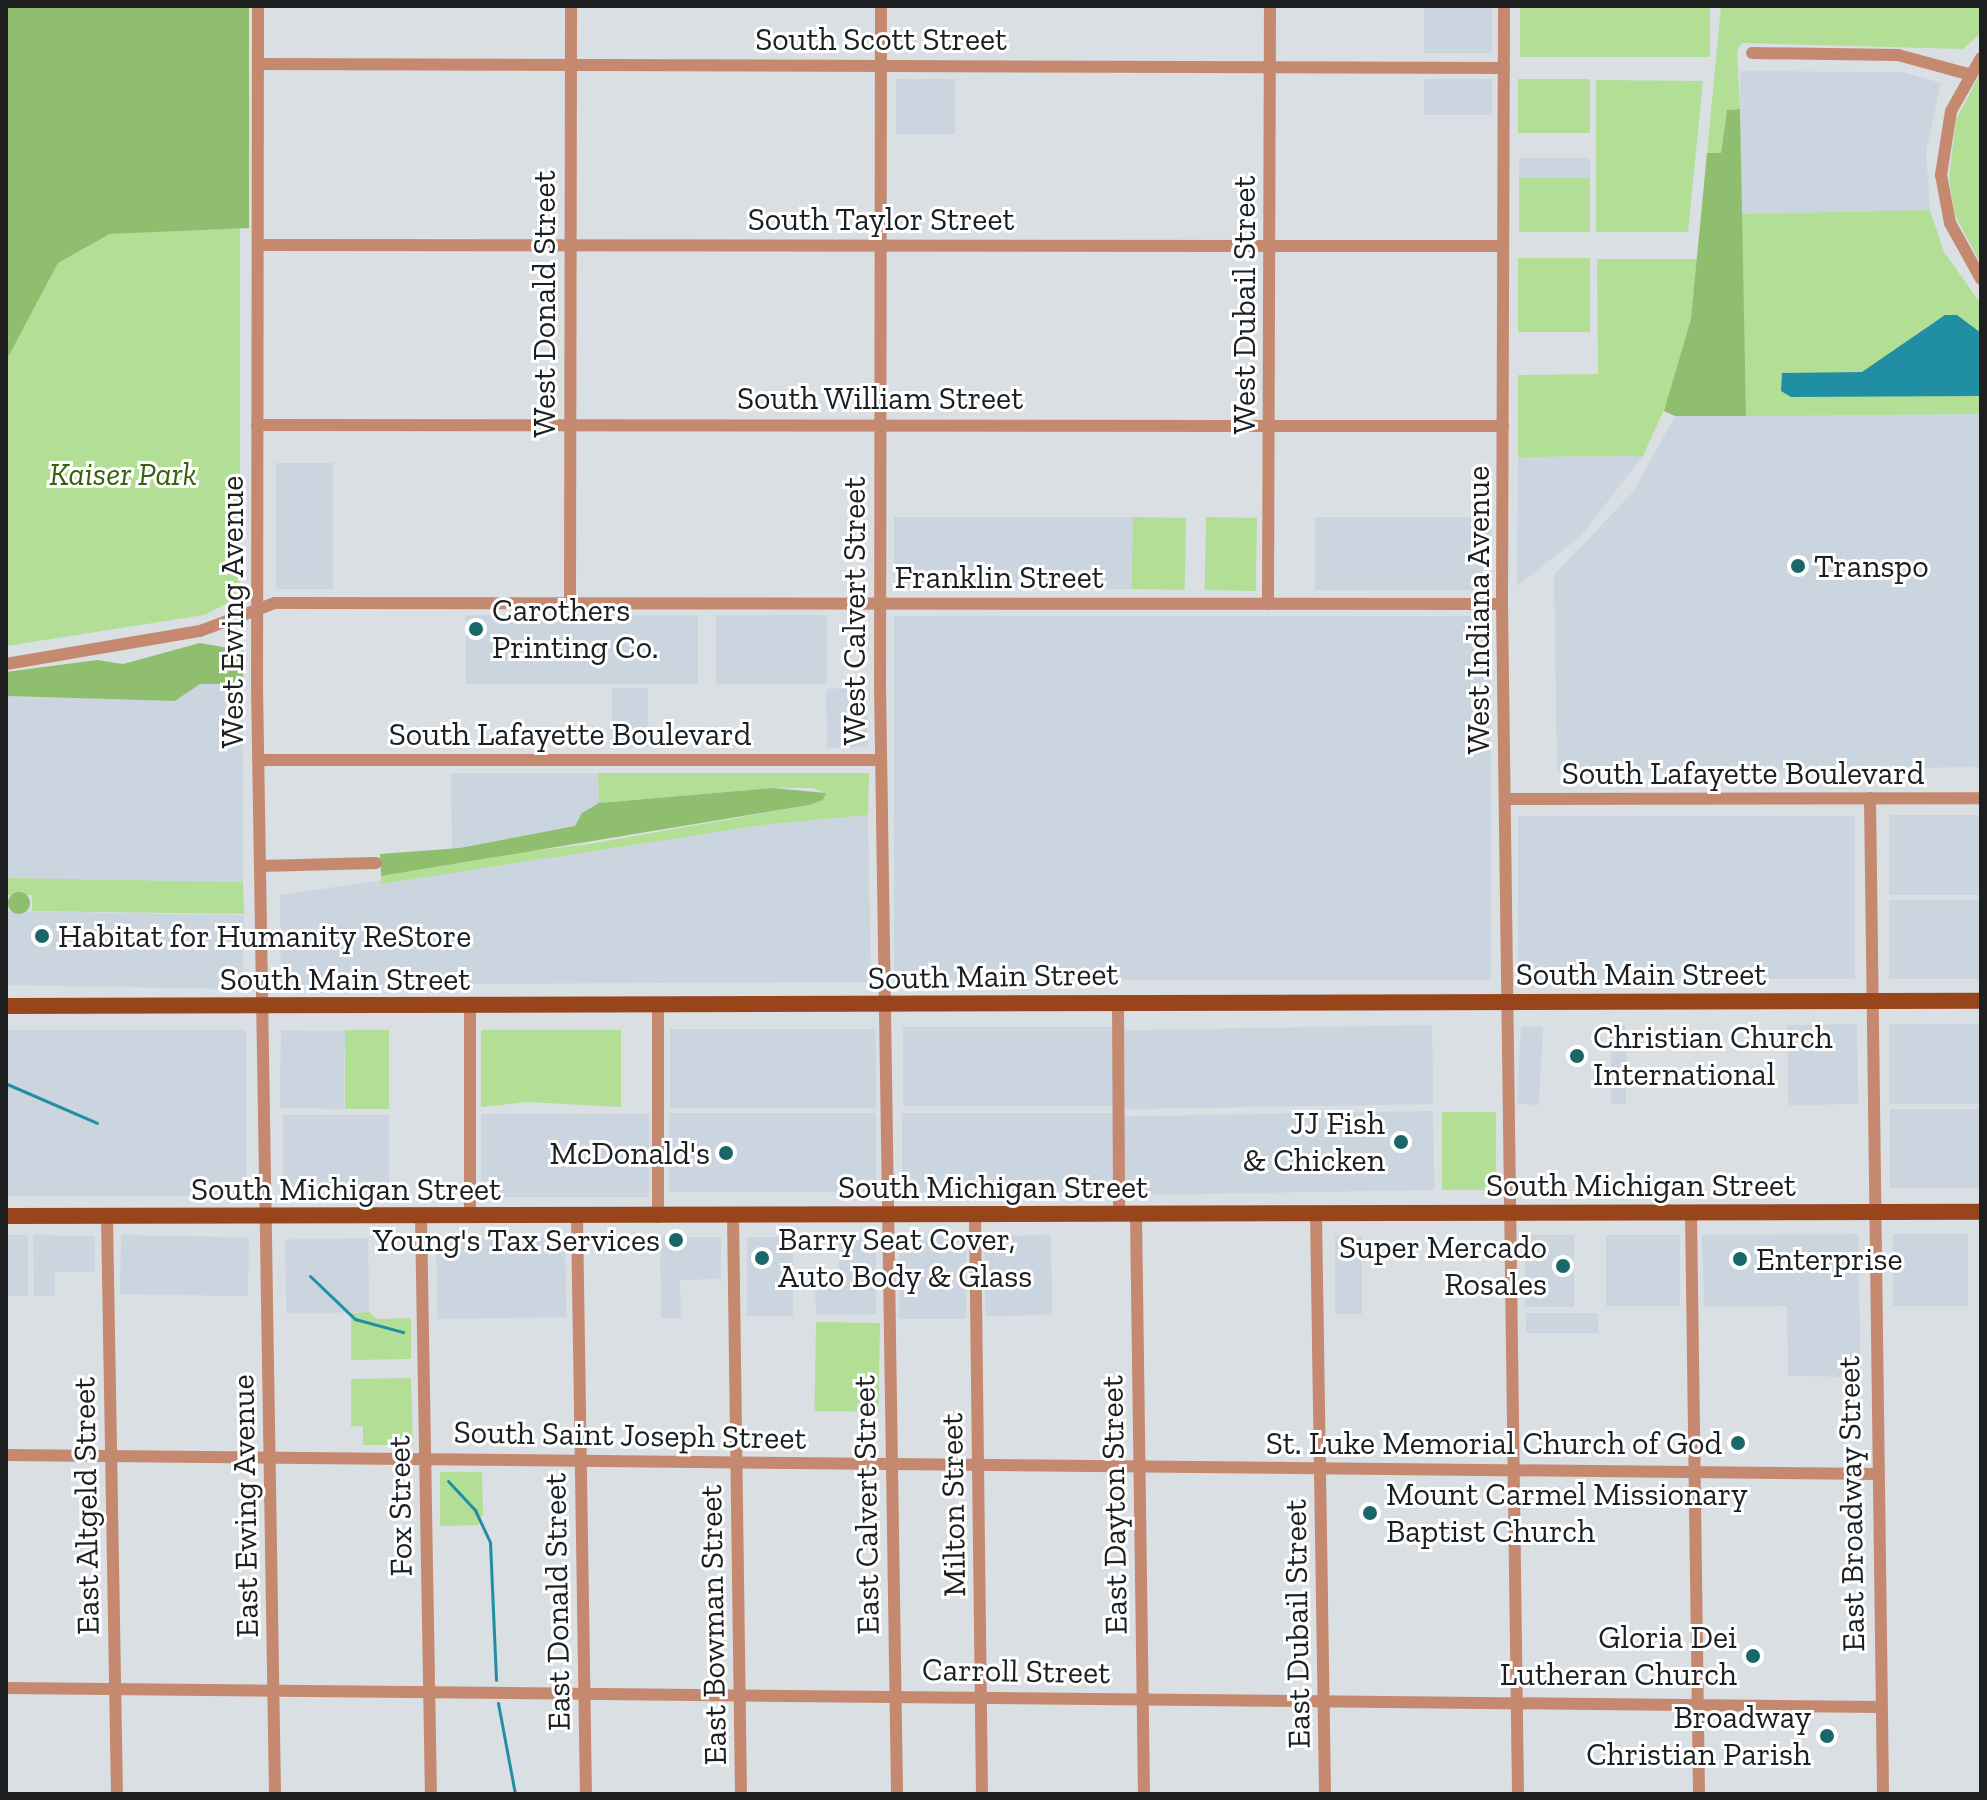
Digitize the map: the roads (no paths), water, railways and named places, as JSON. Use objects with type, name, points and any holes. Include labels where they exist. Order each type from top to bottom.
[{"type":"main road","name":"South Main Street","points":[[6,1006],[1981,1001]]},
{"type":"main road","name":"South Michigan Street","points":[[6,1216],[421,1218],[1981,1212]]},
{"type":"street","name":"West Ewing Avenue","points":[[258,6],[258,760],[267,1218]]},
{"type":"street","name":"West Donald Street","points":[[570,602],[571,6]]},
{"type":"street","name":"West Calvert Street","points":[[881,6],[881,760],[889,1216]]},
{"type":"street","name":"West Dubail Street","points":[[1268,604],[1271,425],[1270,6]]},
{"type":"street","name":"West Indiana Avenue","points":[[1504,6],[1502,604],[1518,1794]]},
{"type":"street","points":[[1752,53],[1898,55],[1968,74]]},
{"type":"street","points":[[1981,58],[1968,74],[1947,122],[1941,175],[1950,223],[1981,279]]},
{"type":"street","name":"South Scott Street","points":[[258,64],[1504,68]]},
{"type":"street","name":"South Taylor Street","points":[[258,245],[1503,246]]},
{"type":"street","name":"South William Street","points":[[257,425],[1503,426]]},
{"type":"street","name":"Franklin Street","points":[[6,664],[200,631],[257,609],[287,602],[1502,604]]},
{"type":"street","name":"South Lafayette Boulevard","points":[[258,760],[881,760]]},
{"type":"street","name":"East Broadway Street","points":[[1870,798],[1883,1794]]},
{"type":"street","name":"South Lafayette Boulevard","points":[[1505,799],[1981,798]]},
{"type":"street","points":[[260,866],[376,863]]},
{"type":"street","name":"East Dayton Street","points":[[1118,1003],[1140,1466],[1144,1794]]},
{"type":"street","points":[[470,1006],[470,1217]]},
{"type":"street","points":[[658,1006],[658,1217]]},
{"type":"street","points":[[1691,1213],[1699,1794]]},
{"type":"street","name":"East Dubail Street","points":[[1316,1214],[1325,1794]]},
{"type":"street","name":"East Bowman Street","points":[[733,1215],[741,1794]]},
{"type":"street","name":"Milton Street","points":[[975,1215],[982,1794]]},
{"type":"street","name":"East Calvert Street","points":[[889,1216],[897,1794]]},
{"type":"street","name":"East Altgeld Street","points":[[107,1217],[117,1794]]},
{"type":"street","name":"East Donald Street","points":[[577,1217],[586,1794]]},
{"type":"street","name":"East Ewing Avenue","points":[[267,1218],[275,1794]]},
{"type":"street","name":"Fox Street","points":[[421,1218],[431,1794]]},
{"type":"street","name":"South Saint Joseph Street","points":[[6,1455],[1877,1474]]},
{"type":"street","name":"Carroll Street","points":[[6,1688],[1881,1707]]},
{"type":"water","points":[[1945,315],[1957,315],[1981,333],[1981,396],[1791,397],[1781,391],[1782,373],[1862,372]]},
{"type":"waterway","points":[[7,1084],[97,1123]]},
{"type":"waterway","points":[[310,1276],[355,1319],[403,1332]]},
{"type":"waterway","points":[[448,1481],[475,1510],[490,1542],[496,1680]]},
{"type":"waterway","points":[[498,1703],[515,1794]]},
{"type":"place","name":"Transpo","points":[[1798,566]]},
{"type":"place","name":"Carothers Printing Co.","points":[[476,629]]},
{"type":"place","name":"Habitat for Humanity ReStore","points":[[42,936]]},
{"type":"place","name":"Christian Church International","points":[[1577,1056]]},
{"type":"place","name":"JJ Fish & Chicken","points":[[1401,1142]]},
{"type":"place","name":"McDonald's","points":[[726,1153]]},
{"type":"place","name":"Young's Tax Services","points":[[676,1240]]},
{"type":"place","name":"Barry Seat Cover, Auto Body & Glass","points":[[762,1258]]},
{"type":"place","name":"Enterprise","points":[[1740,1259]]},
{"type":"place","name":"Super Mercado Rosales","points":[[1563,1266]]},
{"type":"place","name":"St. Luke Memorial Church of God","points":[[1738,1443]]},
{"type":"place","name":"Mount Carmel Missionary Baptist Church","points":[[1370,1513]]},
{"type":"place","name":"Gloria Dei Lutheran Church","points":[[1753,1656]]},
{"type":"place","name":"Broadway Christian Parish","points":[[1827,1736]]},
{"type":"park label","name":"Kaiser Park","points":[[123,474]]}]
